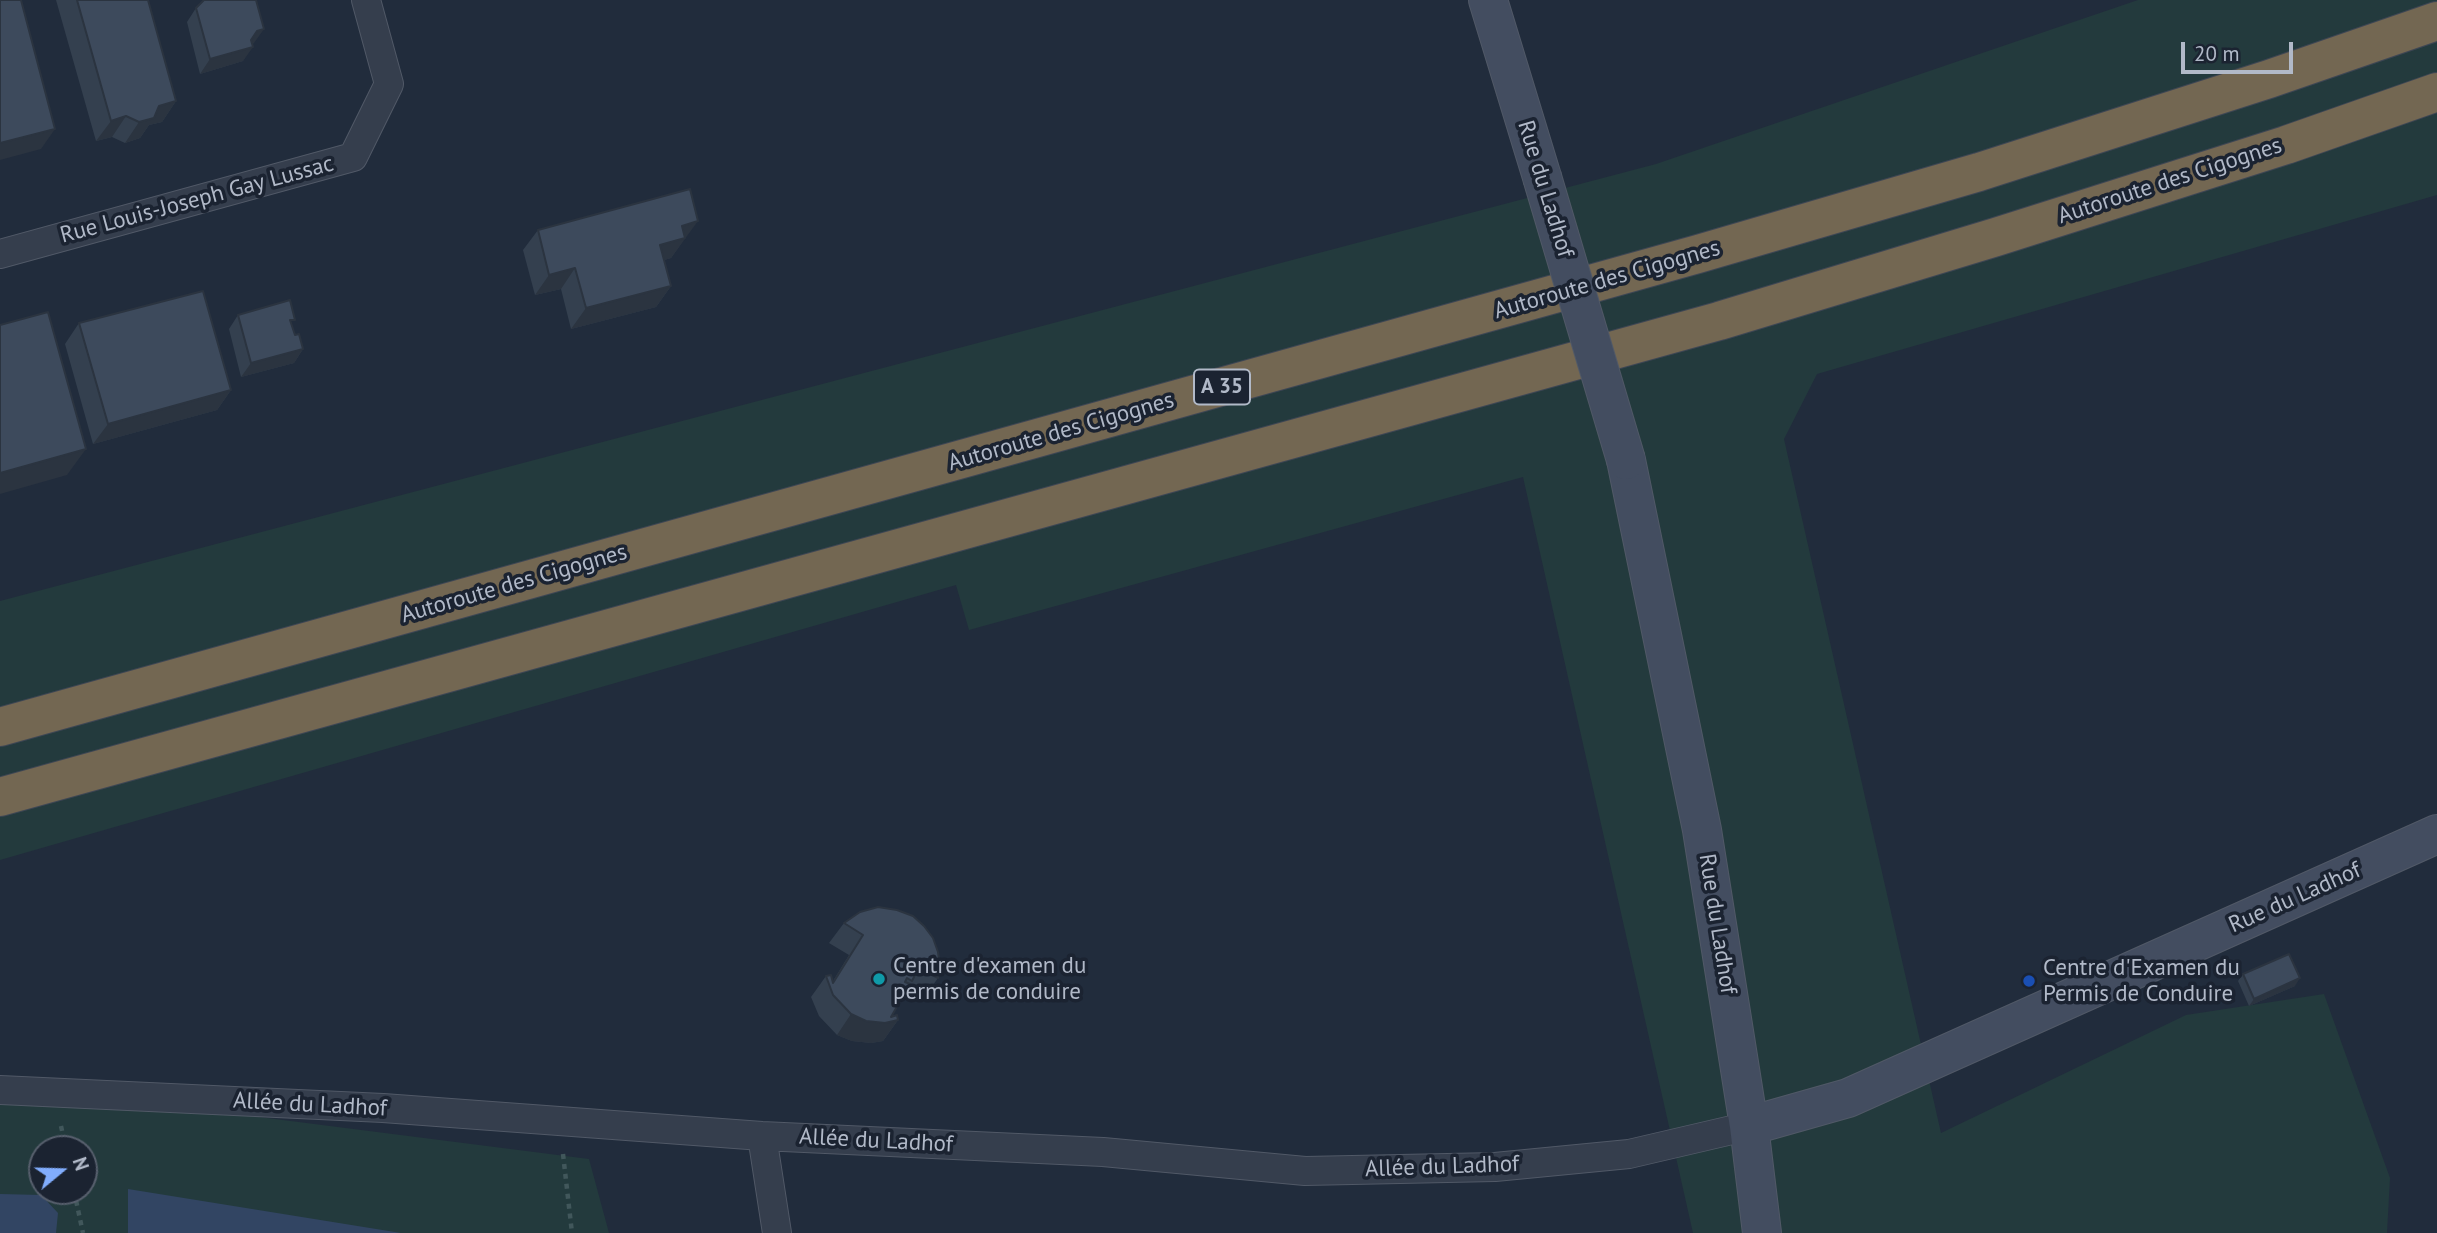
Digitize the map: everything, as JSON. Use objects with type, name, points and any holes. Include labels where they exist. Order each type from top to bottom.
[{"type":"highway","name":"Autoroute des Cigognes","points":[[0,727],[1711,250],[1979,172],[2269,79],[2437,21]]},
{"type":"highway","name":"Autoroute des Cigognes","points":[[0,797],[1719,321],[2286,145],[2437,92]]},
{"type":"main road","name":"Rue du Ladhof","points":[[1488,0],[1626,460],[1702,830],[1749,1126],[1848,1098],[2437,834]]},
{"type":"main road","points":[[1749,1126],[1762,1233]]},
{"type":"street","name":"Rue Louis-Joseph Gay Lussac","points":[[0,254],[353,157],[389,84],[366,0]]},
{"type":"street","name":"Allée du Ladhof","points":[[0,1090],[383,1108],[762,1136],[1103,1152],[1305,1171],[1495,1167],[1629,1154],[1749,1126]]},
{"type":"street","points":[[762,1136],[778,1233]]},
{"type":"path","points":[[560,1121],[572,1233]]},
{"type":"path","points":[[78,1205],[83,1233]]},
{"type":"green space","points":[[2138,0],[2437,0],[2437,195],[1817,374],[1784,439],[1941,1133],[2186,1015],[2324,994],[2390,1178],[2387,1233],[1693,1233],[1523,477],[969,630],[956,585],[0,860],[0,601],[1656,164]]},
{"type":"green space","points":[[0,1084],[589,1159],[609,1233],[0,1233]]},
{"type":"water","points":[[128,1189],[401,1233],[128,1233]]},
{"type":"water","points":[[0,1194],[28,1195],[28,1205],[50,1205],[58,1213],[56,1233],[0,1233]]},
{"type":"building","points":[[0,0],[21,0],[55,129],[0,143]]},
{"type":"building","points":[[77,0],[148,0],[176,101],[159,106],[154,118],[139,122],[126,116],[111,121]]},
{"type":"building","points":[[204,0],[256,0],[264,29],[257,31],[251,40],[253,47],[210,59],[196,8]]},
{"type":"building","points":[[690,189],[698,221],[682,226],[685,238],[660,245],[671,286],[586,308],[575,268],[549,275],[538,230]]},
{"type":"building","points":[[203,291],[231,390],[108,424],[79,323]]},
{"type":"building","points":[[290,300],[295,320],[290,320],[295,335],[299,334],[303,349],[251,363],[238,315]]},
{"type":"building","points":[[48,312],[86,449],[0,473],[0,325]]},
{"type":"building","name":"Centre d'examen du permis de conduire","points":[[878,907],[913,916],[924,926],[933,938],[940,966],[938,978],[915,966],[913,970],[916,973],[912,981],[907,978],[905,982],[910,984],[891,1017],[897,1015],[898,1020],[885,1023],[866,1021],[851,1014],[833,995],[826,976],[831,975],[833,983],[863,935],[844,923],[860,912]]},
{"type":"building","points":[[2289,954],[2300,978],[2254,999],[2243,974]]},
{"type":"place","name":"Centre d'examen du permis de conduire","points":[[879,979]]},
{"type":"place","name":"Centre d'Examen du Permis de Conduire","points":[[2029,981]]}]
